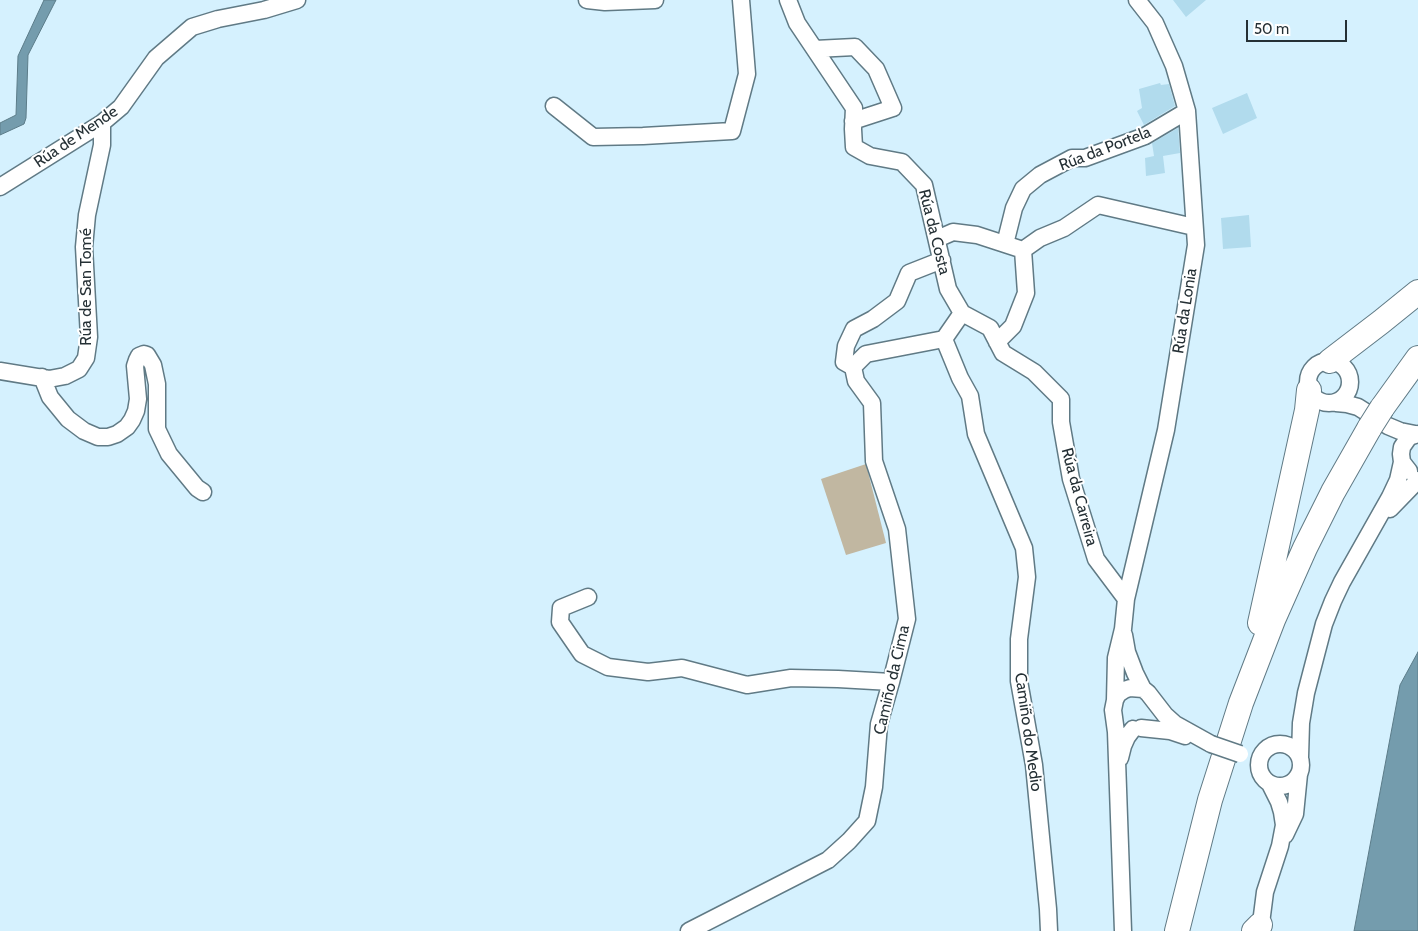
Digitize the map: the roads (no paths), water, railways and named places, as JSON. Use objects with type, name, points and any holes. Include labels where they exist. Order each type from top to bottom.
[{"type":"highway","points":[[1330,361],[1418,292]]},
{"type":"highway","points":[[1177,931],[1210,800],[1241,702],[1272,620],[1333,492],[1374,417],[1418,358]]},
{"type":"highway","points":[[1241,702],[1307,410],[1309,390]]},
{"type":"street","name":"Rúa de Mende","points":[[0,187],[102,122],[121,107],[156,58],[192,28],[218,19],[264,10],[298,0]]},
{"type":"street","points":[[587,0],[605,2],[655,0]]},
{"type":"street","points":[[554,106],[593,137],[732,131],[746,74],[741,0]]},
{"type":"street","name":"Rúa da Costa","points":[[788,0],[797,24],[854,108],[854,147],[870,156],[902,162],[924,185],[948,289],[962,313]]},
{"type":"street","name":"Rúa da Lonia","points":[[1123,931],[1114,708],[1116,658],[1123,629],[1126,599],[1166,430],[1196,245],[1186,112],[1174,66],[1156,23],[1138,0]]},
{"type":"street","points":[[815,49],[855,47],[876,69],[893,108],[853,121]]},
{"type":"street","name":"Rúa da Portela","points":[[1005,244],[1014,208],[1023,188],[1040,175],[1072,158],[1085,158],[1145,136],[1186,112]]},
{"type":"street","name":"Rúa de San Tomé","points":[[0,370],[49,379],[65,376],[79,369],[86,358],[89,337],[84,247],[87,215],[102,145],[102,122]]},
{"type":"street","points":[[1023,250],[1040,238],[1064,228],[1098,205],[1194,227]]},
{"type":"street","points":[[937,239],[958,232],[977,235],[1023,250]]},
{"type":"street","points":[[997,342],[1013,326],[1026,292],[1023,250]]},
{"type":"street","name":"Camiño da Cima","points":[[689,931],[828,860],[867,821],[874,787],[879,724],[907,619],[897,528],[874,461],[872,403],[856,381],[853,367],[844,362],[846,346],[854,329],[874,319],[897,302],[910,273],[942,260]]},
{"type":"street","points":[[853,367],[866,354],[944,339],[962,313]]},
{"type":"street","name":"Rúa da Carreira","points":[[962,313],[990,328],[1003,353],[1034,372],[1061,399],[1061,422],[1071,479],[1096,559],[1126,599]]},
{"type":"street","name":"Camiño do Medio","points":[[944,339],[960,378],[970,396],[976,434],[1024,548],[1027,577],[1019,639],[1019,681],[1034,765],[1049,931]]},
{"type":"street","points":[[42,378],[50,397],[68,419],[84,431],[98,437],[108,437],[117,434],[127,427],[132,420],[138,399],[137,360],[139,356],[147,355],[153,364],[157,384],[157,429],[169,454],[197,488],[203,492]]},
{"type":"street","points":[[1417,434],[1400,431],[1374,417],[1347,404],[1323,403],[1312,396],[1307,383],[1308,376],[1312,370],[1323,362],[1330,361],[1342,365],[1350,376],[1352,394],[1374,417],[1396,441],[1405,468],[1418,475]]},
{"type":"street","points":[[1336,403],[1346,395],[1350,383]]},
{"type":"street","points":[[1280,846],[1294,814],[1301,723],[1306,693],[1322,632],[1342,582],[1375,526],[1398,480],[1405,442],[1417,434]]},
{"type":"street","points":[[1375,526],[1418,480]]},
{"type":"street","points":[[588,597],[561,608],[560,622],[582,654],[608,667],[648,672],[682,668],[747,685],[791,678],[891,682]]},
{"type":"street","name":"Rúa da Lonia","points":[[1123,629],[1127,652],[1135,673],[1148,695],[1175,724],[1211,744]]},
{"type":"street","points":[[1117,768],[1123,746],[1137,729],[1151,720],[1154,714],[1155,707],[1148,695],[1130,688],[1118,694],[1114,708],[1122,725],[1137,729],[1170,731],[1240,754],[1252,763],[1275,791],[1284,825],[1280,846],[1265,892],[1258,929]]},
{"type":"street","points":[[1240,754],[1265,749],[1280,743],[1288,734],[1306,693]]},
{"type":"street","points":[[1265,749],[1258,760],[1265,778],[1277,786],[1284,786],[1295,779],[1299,765],[1292,747],[1280,743]]},
{"type":"water","points":[[44,0],[56,0],[28,55],[26,118],[24,124],[0,135],[0,123],[16,115],[18,56]]},
{"type":"water","points":[[1418,652],[1418,931],[1354,931],[1400,685]]}]
